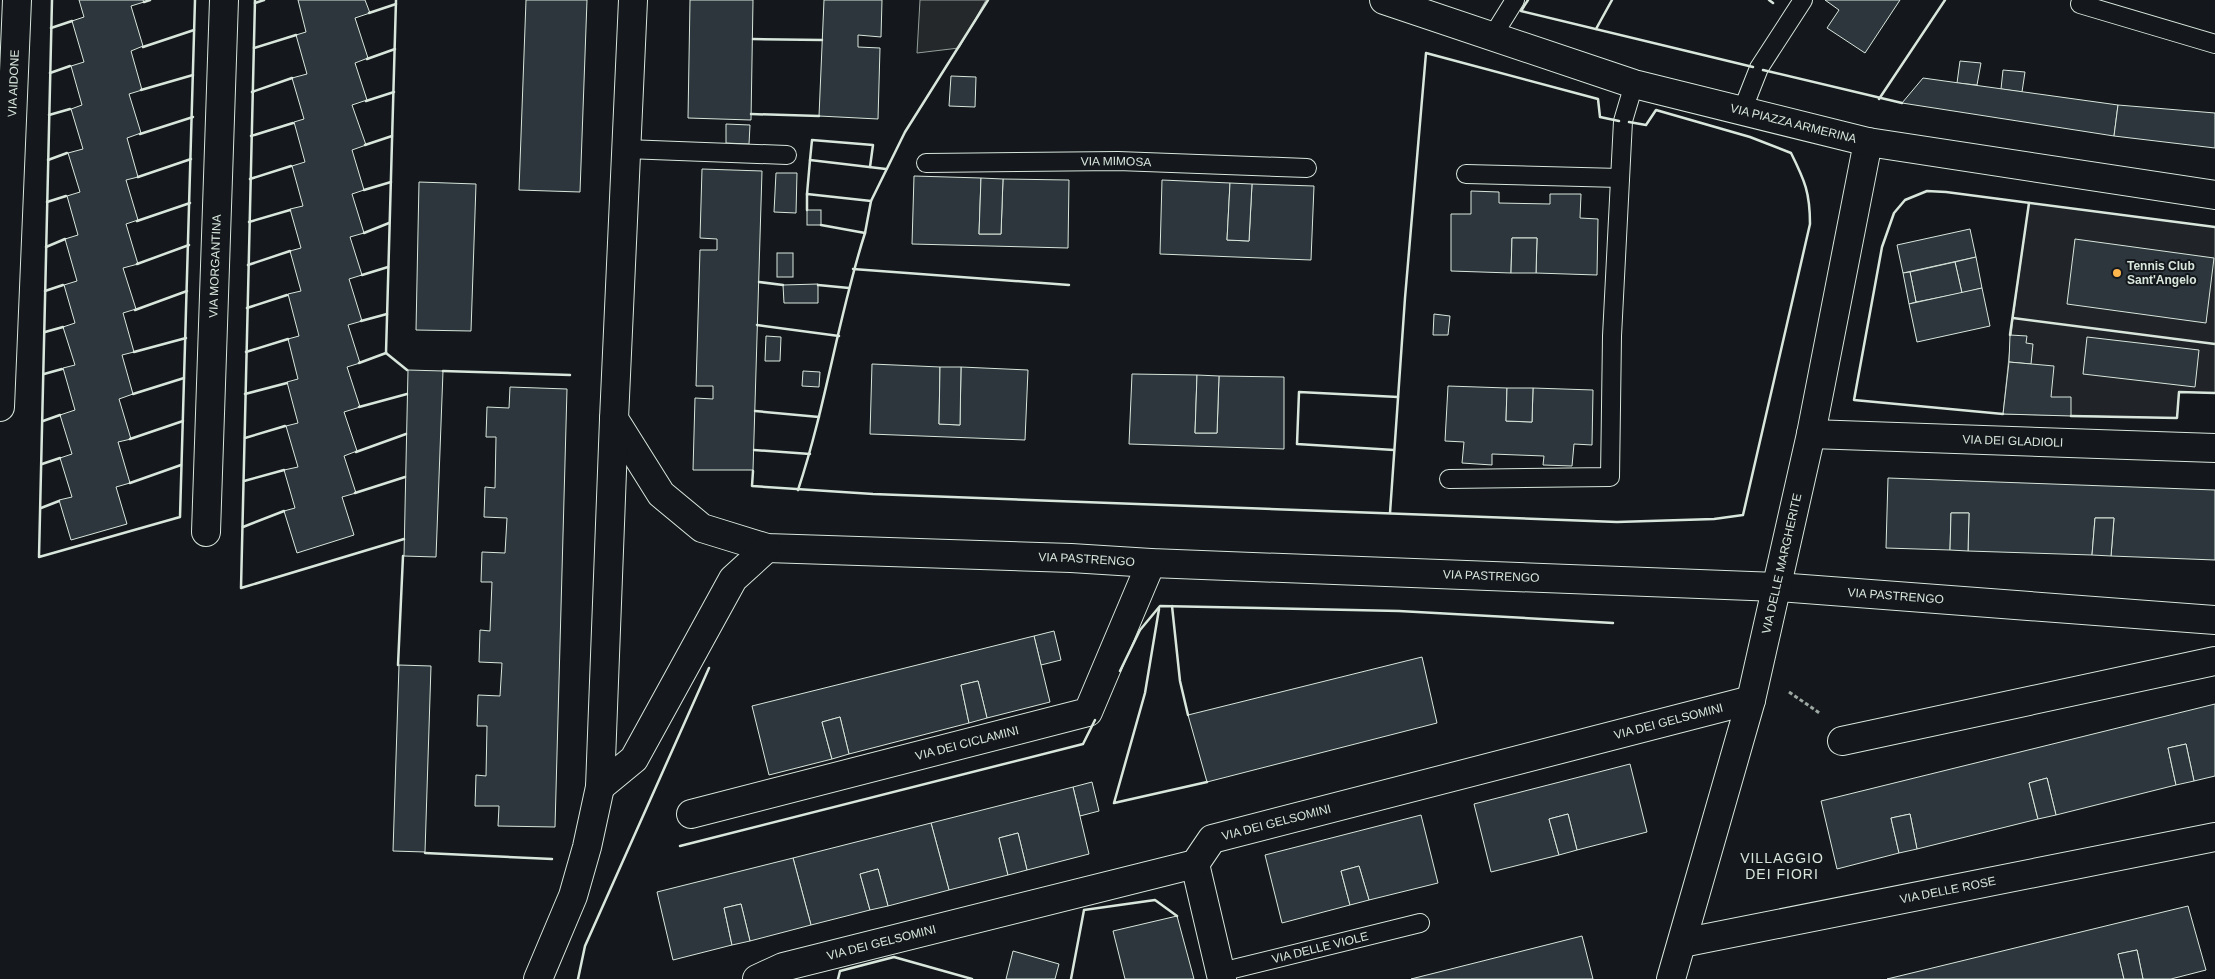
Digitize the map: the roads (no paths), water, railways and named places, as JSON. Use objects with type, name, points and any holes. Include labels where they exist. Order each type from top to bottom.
[{"type":"street","name":"VIA AIDONE","points":[[0,407],[17,0]]},
{"type":"street","name":"VIA MORGANTINA","points":[[206,532],[224,0]]},
{"type":"street","points":[[538,979],[573,896],[587,847],[600,786],[633,0]]},
{"type":"street","name":"VIA PIAZZA ARMERINA","points":[[1384,0],[1634,84],[1868,142],[2215,195]]},
{"type":"street","name":"VIA DELLE MARGHERITE","points":[[1672,979],[1754,689],[1811,434],[1868,142]]},
{"type":"street","name":"VIA PASTRENGO","points":[[614,419],[661,494],[702,528],[767,548],[1071,558],[1151,563],[1777,587],[2215,620]]},
{"type":"street","name":"VIA DEI GLADIOLI","points":[[1811,434],[2215,448]]},
{"type":"street","points":[[600,786],[634,759],[733,579],[767,548]]},
{"type":"street","name":"VIA DEI CICLAMINI","points":[[691,814],[1088,712],[1151,563]]},
{"type":"street","points":[[1842,741],[2215,661]]},
{"type":"street","name":"VIA DEI GELSOMINI","points":[[757,979],[783,967],[1195,864],[1212,839],[1754,689]]},
{"type":"street","name":"VIA DELLE ROSE","points":[[1682,943],[2215,837]]},
{"type":"street","points":[[1195,864],[1221,976]]},
{"type":"lane","points":[[1492,37],[1516,0]]},
{"type":"lane","points":[[1742,111],[1759,68],[1803,0]]},
{"type":"lane","points":[[2080,4],[2215,44]]},
{"type":"lane","points":[[1449,479],[1610,477],[1612,336],[1623,121],[1634,84]]},
{"type":"lane","points":[[626,149],[787,155]]},
{"type":"lane","name":"VIA MIMOSA","points":[[926,163],[1118,161],[1307,168]]},
{"type":"lane","points":[[1466,174],[1620,178]]},
{"type":"lane","name":"VIA DELLE VIOLE","points":[[1221,976],[1420,923]]},
{"type":"place","name":"Tennis Club Sant'Angelo","points":[[2117,273]]},
{"type":"district","name":"VILLAGGIO DEI FIORI","points":[[1782,866]]}]
